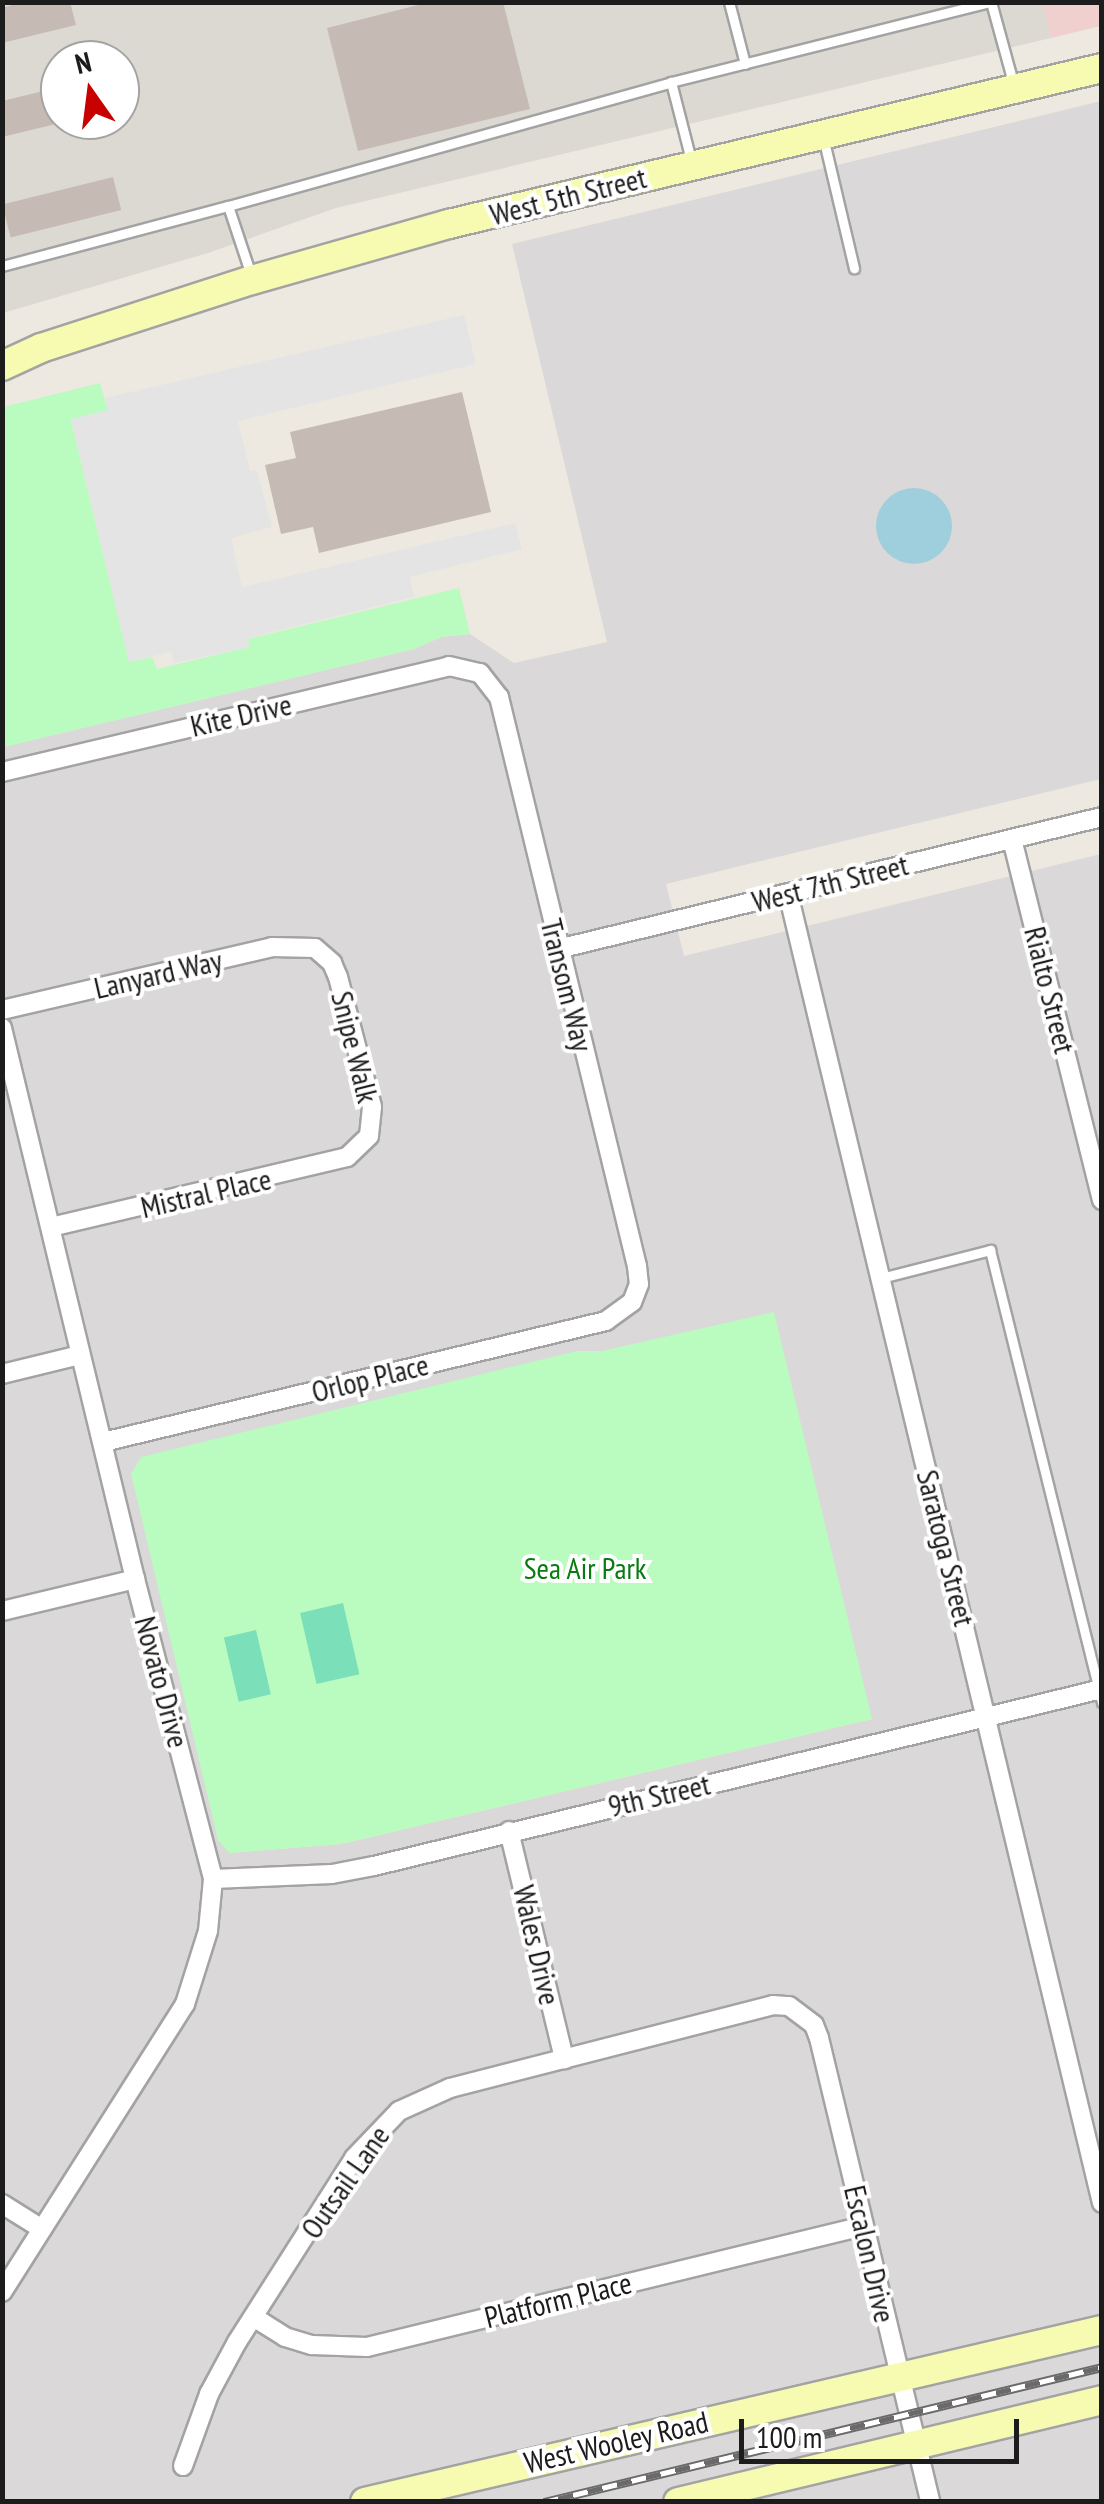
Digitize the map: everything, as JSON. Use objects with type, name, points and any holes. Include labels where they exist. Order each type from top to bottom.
[{"type":"main road","name":"West 5th Street","points":[[2,366],[42,348],[252,280],[449,224],[1102,68]]},
{"type":"main road","name":"West 5th Street","points":[[2,351],[42,348]]},
{"type":"main road","name":"West Wooley Road","points":[[365,2502],[899,2374],[1102,2330]]},
{"type":"main road","points":[[678,2502],[1102,2400]]},
{"type":"street","name":"Kite Drive","points":[[2,772],[449,666],[480,673]]},
{"type":"street","name":"Transom Way","points":[[480,673],[499,697],[636,1266],[638,1284],[632,1302]]},
{"type":"street","name":"West 7th Street","points":[[558,949],[1102,817]]},
{"type":"street","name":"Rialto Street","points":[[1012,839],[1102,1200]]},
{"type":"street","name":"Saratoga Street","points":[[788,893],[1102,2203]]},
{"type":"street","name":"Lanyard Way","points":[[2,1010],[272,947],[315,948]]},
{"type":"street","name":"Snipe Walk","points":[[315,948],[332,963],[338,977],[372,1107],[369,1136],[358,1150]]},
{"type":"street","name":"Novato Drive","points":[[2,1028],[135,1579],[213,1879],[208,1931],[185,2004],[2,2292]]},
{"type":"street","name":"Mistral Place","points":[[51,1227],[323,1165],[358,1150]]},
{"type":"street","name":"Orlop Place","points":[[103,1442],[606,1321],[632,1302]]},
{"type":"street","points":[[2,1374],[80,1355]]},
{"type":"street","points":[[2,1612],[135,1579]]},
{"type":"street","name":"9th Street","points":[[213,1879],[332,1874],[987,1717],[1100,1694]]},
{"type":"street","name":"Wales Drive","points":[[509,1831],[564,2059]]},
{"type":"street","name":"Outsail Lane","points":[[183,2466],[223,2366],[354,2158],[387,2120],[450,2088],[774,2006],[801,2012]]},
{"type":"street","name":"Escalon Drive","points":[[801,2012],[819,2038],[930,2502]]},
{"type":"street","points":[[2,2204],[42,2229]]},
{"type":"street","name":"Platform Place","points":[[256,2318],[285,2337],[312,2345],[367,2347],[863,2226]]},
{"type":"lane","points":[[729,2],[744,64]]},
{"type":"lane","points":[[2,266],[102,243],[597,106],[615,94],[990,2],[1014,89]]},
{"type":"lane","points":[[671,82],[692,166]]},
{"type":"lane","points":[[822,134],[854,268]]},
{"type":"lane","points":[[228,206],[252,280]]},
{"type":"lane","points":[[881,1278],[990,1250],[1100,1694]]},
{"type":"shaded area","points":[[1042,2],[1051,38],[336,208],[208,253],[3,313],[2,3]]},
{"type":"shaded area","points":[[1042,3],[1101,3],[1101,26],[1051,38]]},
{"type":"shaded area","points":[[1101,101],[1101,779],[666,884],[684,956],[1101,854],[1101,2501],[3,2502],[3,747],[414,649],[441,637],[470,634],[514,663],[607,642],[512,244]],"holes":[[[577,1351],[602,1351],[872,1719],[341,1844],[229,1853]]]},
{"type":"shaded area","points":[[464,315],[476,364],[238,421],[250,471],[257,470],[272,527],[231,538],[242,587],[515,523],[522,549],[410,577],[414,597],[248,638],[249,647],[174,663],[171,652],[129,662],[71,419],[108,410],[105,398]]},
{"type":"green space","points":[[100,383],[108,410],[71,420],[129,662],[152,657],[157,669],[249,647],[248,639],[459,588],[470,634],[441,637],[414,649],[3,747],[3,407]]},
{"type":"green space","name":"Sea Air Park","points":[[774,1312],[872,1719],[341,1844],[229,1853],[218,1840],[131,1474],[141,1457],[577,1351],[602,1351]]},
{"type":"green space","points":[[343,1603],[359,1674],[317,1684],[300,1613]]},
{"type":"green space","points":[[256,1630],[271,1694],[239,1702],[224,1637]]},
{"type":"water","points":[[914,488],[941,499],[952,526],[941,553],[914,564],[887,553],[876,526],[887,499]]},
{"type":"building","points":[[23,2],[70,2],[76,25],[2,43],[2,8]]},
{"type":"building","points":[[430,2],[503,2],[530,109],[358,151],[327,28]]},
{"type":"building","points":[[40,92],[40,128],[2,137],[2,101]]},
{"type":"building","points":[[113,177],[121,210],[11,238],[2,205]]},
{"type":"building","points":[[462,392],[491,512],[319,553],[313,527],[281,534],[265,465],[296,458],[290,432]]},
{"type":"railway","points":[[544,2502],[1102,2367]]}]
